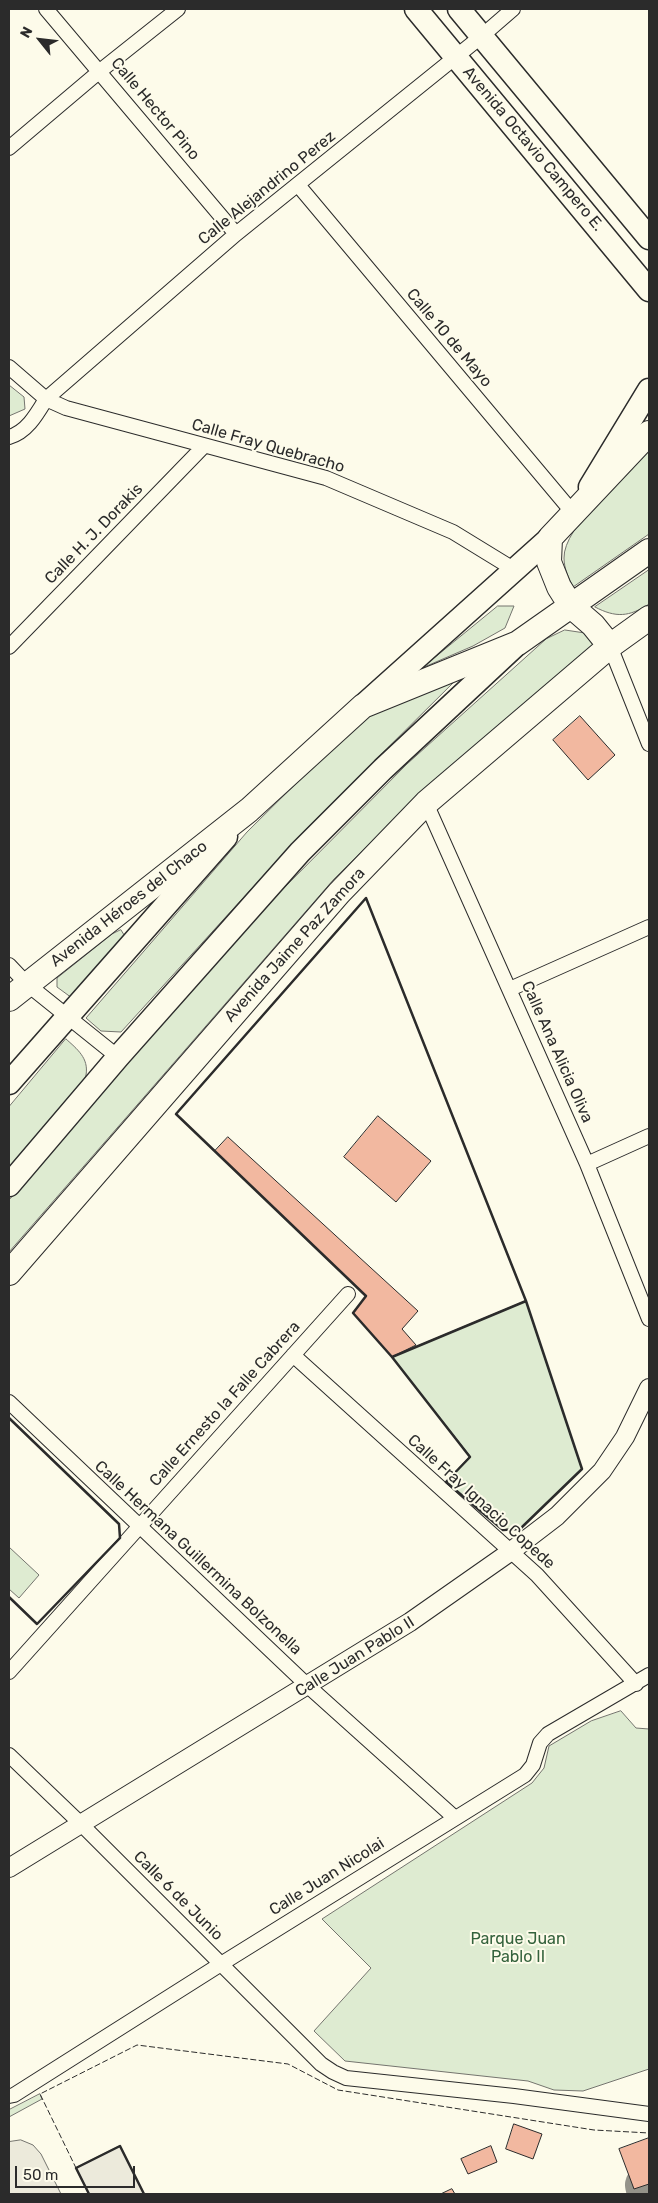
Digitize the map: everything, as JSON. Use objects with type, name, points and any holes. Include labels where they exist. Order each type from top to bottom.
[{"type":"highway","points":[[610,646],[594,625],[571,606],[559,587],[550,562],[550,538],[649,433]]},
{"type":"highway","points":[[249,810],[363,706],[518,643],[649,551]]},
{"type":"highway","name":"Avenida Jaime Paz Zamora","points":[[9,1273],[339,893],[426,803],[610,646],[649,618]]},
{"type":"highway","name":"Avenida Héroes del Chaco","points":[[9,999],[249,810]]},
{"type":"main road","name":"Avenida Octavio Campero E.","points":[[416,9],[649,290]]},
{"type":"main road","name":"Avenida Octavio Campero E.","points":[[460,9],[649,238]]},
{"type":"main road","points":[[574,514],[649,390]]},
{"type":"main road","points":[[363,706],[550,538]]},
{"type":"main road","points":[[9,1185],[118,1057],[300,852],[383,769],[518,643]]},
{"type":"main road","points":[[9,1083],[249,810]]},
{"type":"street","name":"Calle Hector Pino","points":[[46,9],[236,234]]},
{"type":"street","points":[[9,148],[100,71],[178,9]]},
{"type":"street","name":"Calle Alejandrino Perez","points":[[9,437],[14,436],[34,418],[46,398],[236,234],[513,9]]},
{"type":"street","name":"Calle 10 de Mayo","points":[[298,185],[574,514]]},
{"type":"street","name":"Calle Fray Quebracho","points":[[9,367],[46,398],[66,408],[326,478],[453,532],[515,570]]},
{"type":"street","name":"Calle H. J. Dorakis","points":[[9,647],[204,446]]},
{"type":"street","points":[[610,646],[649,744]]},
{"type":"street","name":"Calle Ana Alicia Oliva","points":[[426,803],[587,1164],[649,1319]]},
{"type":"street","points":[[510,989],[649,927]]},
{"type":"street","points":[[9,965],[27,984],[118,1057]]},
{"type":"street","points":[[587,1164],[649,1136]]},
{"type":"street","name":"Calle Ernesto la Falle Cabrera","points":[[9,1672],[348,1294]]},
{"type":"street","name":"Calle Fray Ignacio Copede","points":[[293,1355],[536,1575],[636,1684]]},
{"type":"street","name":"Calle Juan Pablo II","points":[[9,1868],[410,1622],[510,1552],[557,1516],[602,1472],[625,1438],[649,1388]]},
{"type":"street","name":"Calle Hermana Guillermina Bolzonella","points":[[9,1402],[308,1686],[454,1818]]},
{"type":"street","name":"Calle Juan Nicolai","points":[[9,2096],[14,2095],[220,1964],[525,1775],[534,1765],[540,1743],[548,1734],[649,1675]]},
{"type":"street","name":"Calle 6 de Junio","points":[[9,1755],[82,1824],[321,2064],[333,2072],[346,2078],[514,2096],[649,2114]]},
{"type":"green space","points":[[9,385],[24,397],[25,409],[9,416]]},
{"type":"green space","points":[[649,448],[649,534],[573,587],[564,562],[566,545],[574,531],[598,500]]},
{"type":"green space","points":[[649,570],[649,604],[629,614],[609,613],[595,607]]},
{"type":"green space","points":[[498,606],[514,606],[505,628],[473,646],[422,668]]},
{"type":"green space","points":[[565,630],[585,633],[594,646],[431,783],[334,879],[9,1252],[9,1200],[168,1012],[273,899],[407,764],[546,639]]},
{"type":"green space","points":[[460,676],[304,831],[121,1032],[101,1031],[86,1018],[247,832],[362,718]]},
{"type":"green space","points":[[121,930],[126,938],[72,998],[57,987],[57,978],[112,934]]},
{"type":"green space","points":[[66,1039],[78,1050],[86,1064],[86,1075],[83,1082],[75,1094],[9,1171],[9,1107]]},
{"type":"green space","points":[[526,1301],[582,1469],[520,1529],[503,1530],[446,1482],[470,1456],[392,1357]]},
{"type":"green space","points":[[9,1547],[39,1575],[19,1598],[9,1589]]},
{"type":"green space","name":"Parque Juan Pablo II","points":[[621,1711],[636,1728],[649,1729],[649,2069],[583,2091],[554,2090],[528,2081],[345,2061],[314,2031],[371,1968],[322,1919],[532,1783],[544,1768],[549,1746],[591,1721]]},
{"type":"green space","points":[[40,2094],[42,2099],[9,2117],[9,2110]]},
{"type":"shaded area","points":[[21,2140],[33,2145],[41,2154],[61,2194],[9,2194],[9,2142]]},
{"type":"shaded area","points":[[120,2146],[144,2194],[89,2194],[76,2168]]},
{"type":"building","points":[[580,716],[615,755],[588,780],[553,740]]},
{"type":"building","points":[[378,1116],[431,1161],[396,1202],[344,1157]]},
{"type":"building","points":[[228,1137],[418,1311],[402,1329],[416,1345],[392,1357],[353,1313],[366,1296],[215,1151]]},
{"type":"building","points":[[514,2124],[542,2134],[533,2159],[506,2149]]},
{"type":"building","points":[[649,2138],[649,2184],[634,2189],[619,2149]]},
{"type":"building","points":[[491,2146],[497,2162],[468,2174],[461,2159]]},
{"type":"building","points":[[452,2189],[455,2194],[441,2194]]},
{"type":"taxiway","points":[[646,2185],[648,2194]]},
{"type":"fence","points":[[144,2194],[120,2146],[76,2168],[40,2094],[137,2045],[288,2064],[338,2090],[594,2130],[649,2133]]},
{"type":"wall","points":[[366,898],[526,1301],[392,1357],[353,1313],[366,1296],[176,1114],[366,898]]},
{"type":"wall","points":[[526,1301],[582,1469],[520,1529],[503,1530],[446,1482],[470,1457],[392,1357],[526,1301]]},
{"type":"wall","points":[[9,1418],[119,1524],[120,1538],[37,1624],[9,1597]]},
{"type":"wall","points":[[89,2194],[76,2168],[120,2146],[144,2194]]}]
